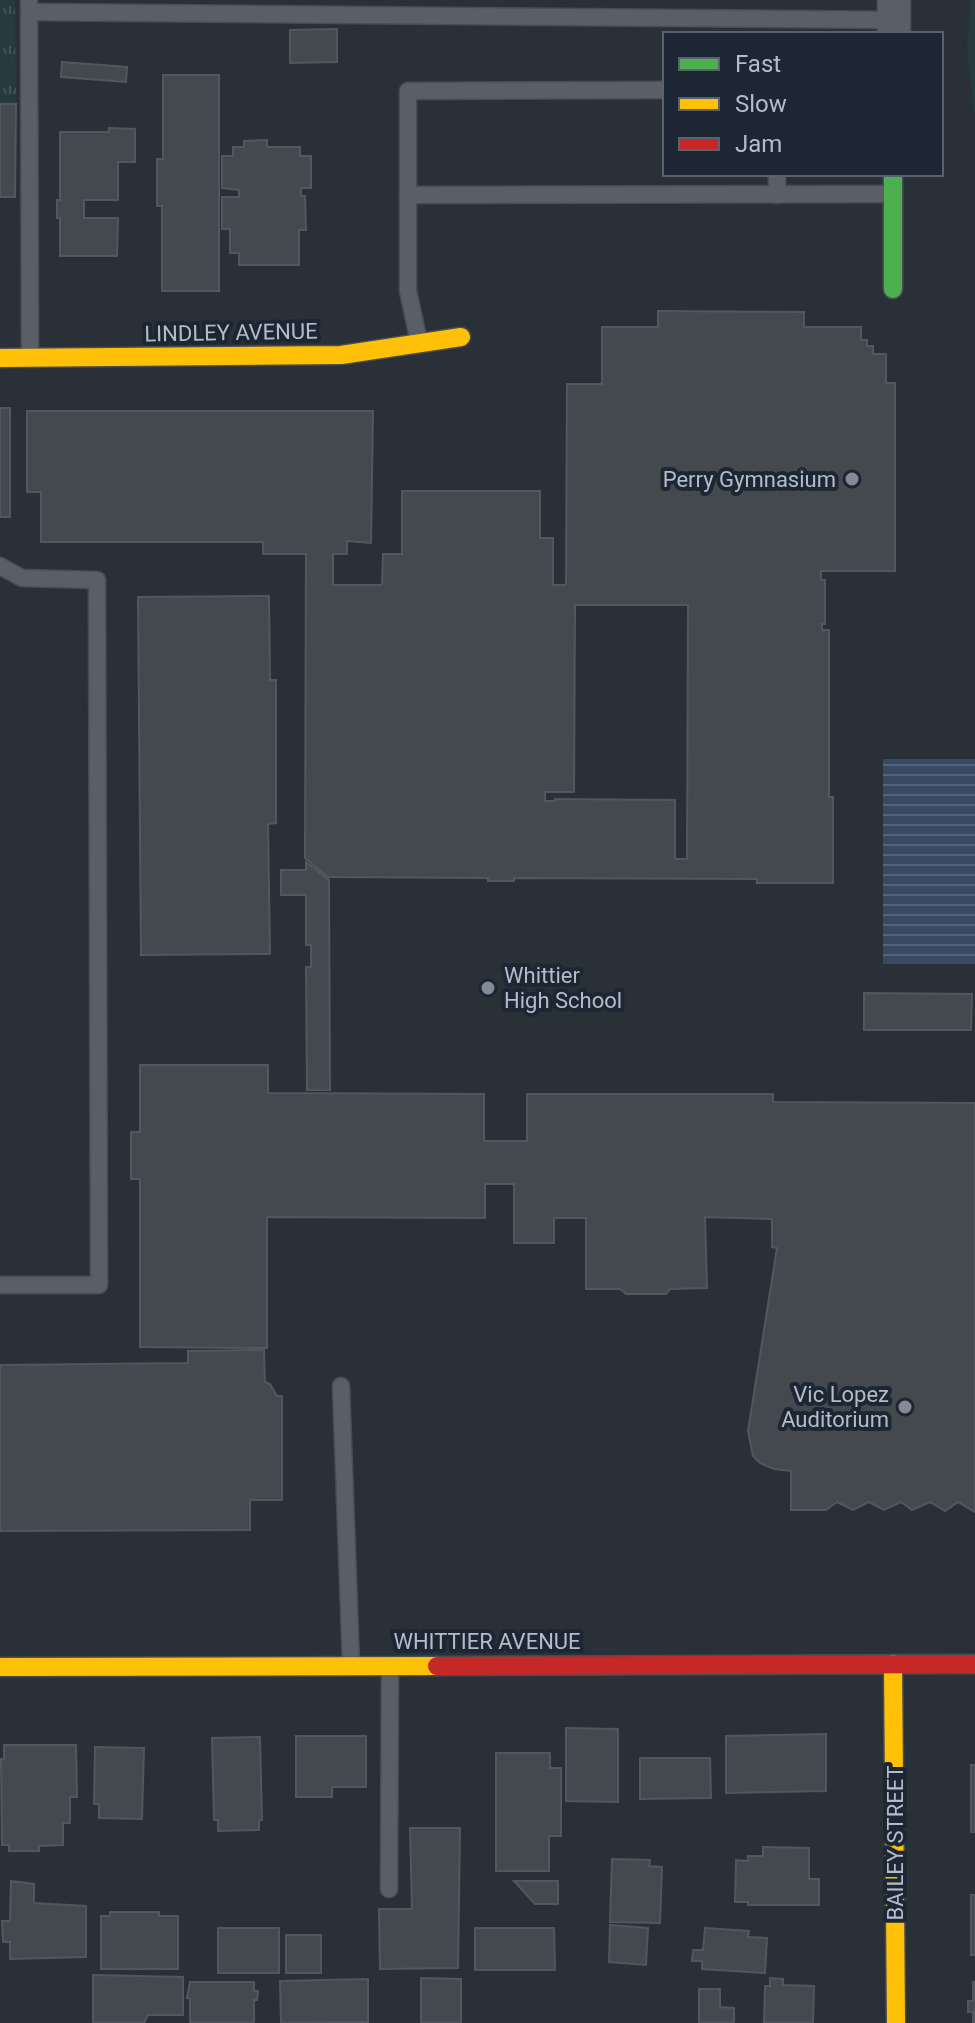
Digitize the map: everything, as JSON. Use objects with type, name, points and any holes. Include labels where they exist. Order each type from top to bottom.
[{"type":"street","points":[[893,176],[893,289]]},
{"type":"street","name":"LINDLEY AVENUE","points":[[0,358],[341,355],[461,337]]},
{"type":"street","name":"BAILEY STREET","points":[[893,1664],[896,2023]]},
{"type":"street","name":"WHITTIER AVENUE","points":[[0,1667],[975,1664]]},
{"type":"lane","points":[[30,358],[29,6],[894,18]]},
{"type":"lane","points":[[419,343],[408,291],[408,91],[663,90]]},
{"type":"lane","points":[[777,176],[777,195]]},
{"type":"lane","points":[[408,195],[893,194]]},
{"type":"lane","points":[[0,566],[22,578],[97,580],[99,1285],[0,1285]]},
{"type":"lane","points":[[341,1386],[351,1665]]},
{"type":"lane","points":[[389,1889],[390,1665]]},
{"type":"green space","points":[[0,0],[15,0],[16,104],[0,104]]},
{"type":"green space","points":[[971,0],[975,0],[975,118],[967,48]]},
{"type":"water","points":[[883,759],[975,759],[975,964],[883,964]]},
{"type":"building","points":[[337,29],[337,62],[290,63],[290,30]]},
{"type":"building","points":[[62,62],[127,67],[126,82],[61,77]]},
{"type":"building","points":[[163,75],[219,75],[219,291],[162,291],[162,206],[157,206],[157,159],[163,159]]},
{"type":"building","points":[[0,104],[16,104],[15,197],[0,197]]},
{"type":"building","points":[[109,128],[135,129],[135,162],[118,162],[118,200],[84,200],[84,218],[118,218],[117,256],[60,256],[57,200],[60,200],[60,132],[109,132]]},
{"type":"building","points":[[267,140],[267,147],[300,147],[300,156],[311,156],[311,188],[301,188],[301,196],[305,196],[306,230],[299,230],[299,265],[239,265],[239,253],[230,253],[230,229],[222,229],[222,197],[239,197],[239,190],[222,188],[222,156],[233,156],[233,147],[244,147],[244,141]]},
{"type":"building","points":[[658,311],[804,312],[804,327],[861,327],[861,340],[867,340],[867,346],[873,346],[873,354],[886,354],[886,383],[895,383],[895,571],[821,571],[821,580],[825,580],[825,624],[822,624],[822,630],[829,630],[829,797],[833,797],[833,883],[757,883],[757,879],[514,878],[514,881],[488,881],[488,878],[328,877],[305,858],[306,554],[263,554],[263,542],[41,542],[41,492],[27,492],[27,411],[373,411],[371,543],[347,541],[347,554],[333,554],[333,585],[382,585],[383,554],[402,554],[402,491],[540,491],[540,538],[553,538],[553,585],[566,585],[567,384],[602,384],[602,327],[658,327]],"holes":[[[575,605],[688,605],[687,859],[675,859],[675,800],[545,801],[545,792],[574,792]]]},
{"type":"building","points":[[0,408],[10,408],[10,517],[0,517]]},
{"type":"building","points":[[269,596],[270,680],[276,680],[276,823],[268,824],[270,954],[141,955],[138,597]]},
{"type":"building","points":[[306,862],[329,880],[330,1090],[307,1090],[306,967],[311,967],[311,945],[306,945],[306,895],[281,895],[281,870],[306,870]]},
{"type":"building","points":[[864,993],[972,994],[971,1030],[864,1030]]},
{"type":"building","points":[[140,1065],[268,1065],[268,1093],[484,1094],[484,1141],[527,1141],[527,1094],[773,1094],[773,1102],[975,1103],[975,1512],[958,1502],[945,1511],[930,1502],[912,1510],[901,1502],[884,1510],[869,1502],[853,1510],[837,1502],[826,1510],[791,1510],[791,1471],[774,1469],[753,1456],[748,1431],[777,1248],[772,1247],[772,1219],[705,1217],[707,1288],[670,1289],[666,1294],[626,1294],[620,1289],[586,1289],[586,1218],[554,1218],[554,1243],[514,1243],[514,1184],[485,1184],[485,1218],[267,1217],[267,1348],[140,1347],[140,1179],[131,1179],[131,1132],[140,1132]]},
{"type":"building","points":[[264,1350],[265,1382],[270,1384],[277,1396],[282,1396],[282,1500],[250,1500],[250,1530],[0,1531],[0,1365],[188,1363],[188,1351]]},
{"type":"building","points":[[566,1728],[618,1729],[618,1802],[566,1801]]},
{"type":"building","points":[[826,1734],[826,1791],[726,1793],[726,1736]]},
{"type":"building","points":[[296,1736],[366,1736],[366,1787],[332,1787],[332,1797],[296,1797]]},
{"type":"building","points":[[260,1737],[262,1820],[259,1820],[259,1830],[218,1831],[218,1820],[214,1820],[212,1738]]},
{"type":"building","points":[[4,1745],[76,1745],[77,1797],[70,1797],[70,1823],[63,1823],[63,1845],[39,1846],[39,1851],[9,1851],[9,1845],[2,1845],[1,1759],[4,1759]]},
{"type":"building","points":[[95,1747],[144,1748],[142,1819],[99,1818],[99,1804],[94,1804]]},
{"type":"building","points":[[496,1753],[550,1753],[550,1768],[561,1768],[561,1836],[549,1836],[549,1871],[496,1871]]},
{"type":"building","points":[[640,1758],[710,1758],[711,1798],[640,1799]]},
{"type":"building","points":[[971,1765],[975,1765],[975,1832],[971,1832]]},
{"type":"building","points":[[410,1828],[460,1828],[458,1968],[380,1969],[379,1909],[412,1909]]},
{"type":"building","points":[[763,1847],[809,1848],[809,1879],[819,1879],[819,1905],[748,1905],[748,1902],[735,1902],[736,1860],[748,1861],[748,1856],[763,1856]]},
{"type":"building","points":[[612,1859],[650,1860],[649,1866],[662,1867],[660,1923],[610,1922]]},
{"type":"building","points":[[11,1881],[34,1884],[34,1903],[86,1906],[86,1957],[10,1959],[10,1942],[3,1942],[2,1921],[10,1921]]},
{"type":"building","points":[[514,1881],[558,1881],[558,1904],[535,1904]]},
{"type":"building","points":[[971,1895],[975,1895],[975,1955],[971,1955]]},
{"type":"building","points":[[110,1912],[159,1912],[159,1916],[178,1916],[178,1969],[101,1969],[101,1916],[110,1916]]},
{"type":"building","points":[[610,1925],[648,1928],[646,1965],[609,1962]]},
{"type":"building","points":[[218,1928],[279,1928],[279,1973],[218,1973]]},
{"type":"building","points":[[475,1928],[554,1928],[555,1970],[475,1970]]},
{"type":"building","points":[[705,1928],[749,1931],[748,1937],[767,1938],[765,1973],[702,1969],[702,1961],[692,1961],[693,1950],[703,1950]]},
{"type":"building","points":[[286,1935],[321,1935],[321,1973],[286,1973]]},
{"type":"building","points":[[93,1975],[183,1977],[183,2015],[148,2015],[144,2023],[93,2023]]},
{"type":"building","points":[[421,1978],[461,1979],[461,2023],[421,2023]]},
{"type":"building","points":[[770,1978],[783,1979],[783,1985],[814,1986],[813,2023],[764,2023],[765,1986],[770,1986]]},
{"type":"building","points":[[368,1979],[368,2022],[281,2023],[280,1981]]},
{"type":"building","points":[[190,1982],[254,1982],[254,1991],[258,1991],[257,2000],[254,2000],[254,2023],[190,2023],[190,1999],[187,1998]]},
{"type":"building","points":[[973,1982],[975,2023],[973,2012],[968,2012],[968,2001],[973,2001]]},
{"type":"building","points":[[699,1989],[720,1989],[720,2007],[734,2008],[734,2023],[699,2023]]},
{"type":"traffic: fast","points":[[893,176],[893,289]]},
{"type":"traffic: slow","points":[[0,358],[341,355],[461,337]]},
{"type":"traffic: slow","points":[[893,1664],[896,2023]]},
{"type":"traffic: slow","points":[[0,1667],[437,1666]]},
{"type":"traffic: jam","points":[[437,1666],[975,1664]]},
{"type":"place","name":"Perry Gymnasium","points":[[852,479]]},
{"type":"place","name":"Whittier High School","points":[[488,988]]},
{"type":"place","name":"Vic Lopez Auditorium","points":[[905,1407]]}]
